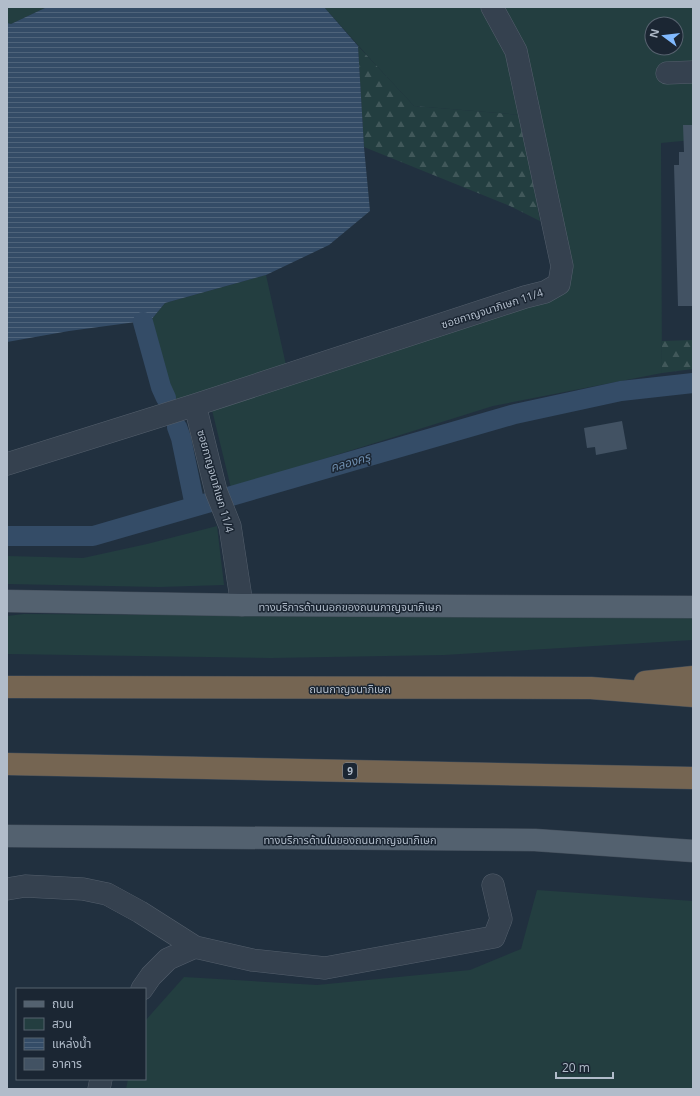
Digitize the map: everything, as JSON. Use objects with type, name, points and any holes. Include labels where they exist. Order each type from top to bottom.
[{"type":"highway","points":[[591,688],[693,677]]},
{"type":"highway","name":"ถนนกาญจนาภิเษก","points":[[7,686],[591,688],[693,696]]},
{"type":"highway","name":"9","points":[[7,764],[693,778]]},
{"type":"main road","name":"ทางบริการด้านนอกของถนนกาญจนาภิเษก","points":[[7,601],[242,605],[693,607]]},
{"type":"main road","name":"ทางบริการด้านในของถนนกาญจนาภิเษก","points":[[7,836],[535,840],[693,851]]},
{"type":"street","name":"ซอยกาญจนาภิเษก 11/4","points":[[7,464],[545,292],[559,284],[562,266],[516,51],[492,7]]},
{"type":"street","points":[[667,73],[693,72]]},
{"type":"street","name":"ซอยกาญจนาภิเษก 11/4","points":[[195,405],[216,491],[230,526],[242,605]]},
{"type":"street","points":[[7,889],[25,886],[83,889],[107,894],[140,912],[195,947],[252,960],[325,968],[494,937],[501,919],[493,885]]},
{"type":"street","points":[[143,988],[151,976],[168,959],[195,947]]},
{"type":"green space","points":[[7,7],[47,7],[11,24],[7,23]]},
{"type":"green space","points":[[324,7],[483,7],[508,53],[521,115],[414,106]]},
{"type":"green space","points":[[502,7],[693,7],[693,140],[661,143],[662,373],[493,406],[231,488],[212,410],[566,288]]},
{"type":"green space","points":[[358,46],[414,106],[521,115],[540,221],[510,206],[364,147]]},
{"type":"green space","points":[[266,275],[286,365],[172,401],[159,361],[151,320],[165,303]]},
{"type":"green space","points":[[693,340],[693,369],[662,373],[662,341]]},
{"type":"green space","points":[[217,526],[224,585],[160,587],[7,584],[7,556],[83,558],[147,544]]},
{"type":"green space","points":[[24,614],[693,618],[693,640],[444,655],[271,658],[7,654],[7,616]]},
{"type":"green space","points":[[537,890],[693,901],[693,1089],[126,1089],[128,1080],[146,1080],[146,1020],[184,977],[317,985],[470,970],[521,949]]},
{"type":"water","points":[[47,7],[324,7],[358,46],[364,147],[370,211],[329,245],[266,275],[165,303],[151,320],[69,331],[7,342],[7,23],[11,24]]},
{"type":"building","points":[[683,125],[693,125],[693,306],[678,306],[674,165],[679,165],[679,152],[684,152]]},
{"type":"building","points":[[622,421],[627,449],[596,455],[595,447],[587,448],[584,428]]},
{"type":"waterway","points":[[143,322],[161,387],[166,398]]},
{"type":"waterway","name":"คลองครุ","points":[[7,536],[93,536],[515,414],[621,391],[693,383]]},
{"type":"waterway","points":[[177,427],[181,438],[195,506]]}]
